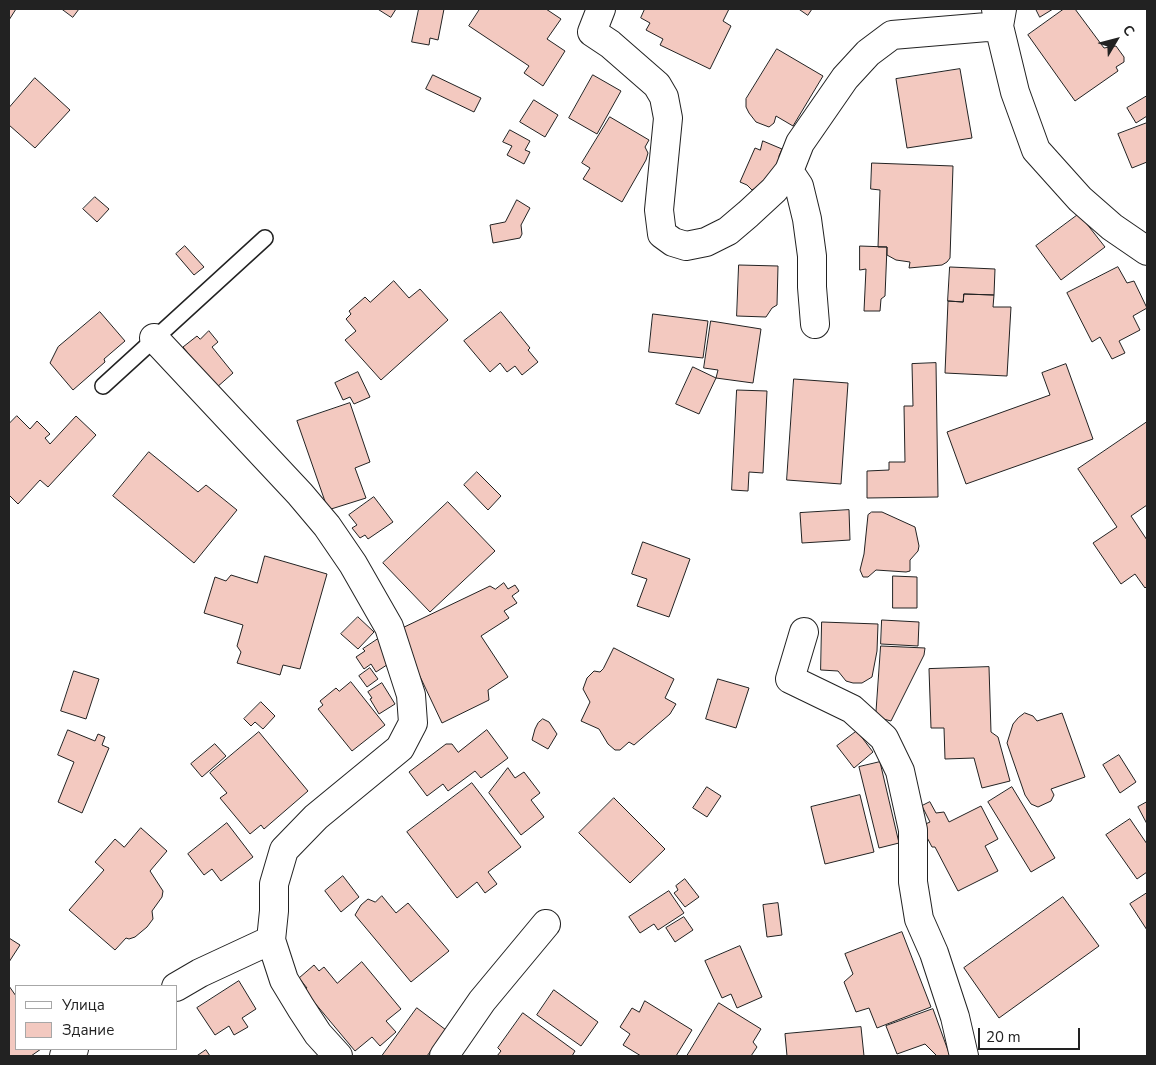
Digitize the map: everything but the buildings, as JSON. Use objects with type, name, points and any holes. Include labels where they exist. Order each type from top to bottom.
[{"type":"street","points":[[601,9],[592,32],[610,44],[657,85],[664,97],[668,118],[659,210],[662,234],[673,242],[686,246],[706,242],[728,231],[774,190],[789,171],[800,143],[845,78],[868,53],[892,35],[999,14],[1029,153],[1042,187]]},
{"type":"street","points":[[1029,153],[1112,227],[1147,251]]},
{"type":"street","points":[[789,171],[799,186],[807,220],[812,256],[815,324]]},
{"type":"street","points":[[154,338],[300,494],[327,526],[353,564],[389,627],[412,694],[414,723],[400,748],[316,817],[284,850],[274,884],[271,940],[284,980],[314,1027],[338,1056]]},
{"type":"street","points":[[804,632],[790,679],[852,710],[884,738],[900,771],[913,830],[913,882],[919,919],[934,953],[955,1017],[964,1056]]},
{"type":"street","points":[[444,1056],[482,1001],[546,924]]},
{"type":"street","points":[[178,985],[271,940]]},
{"type":"lane","points":[[102,386],[265,238]]}]
